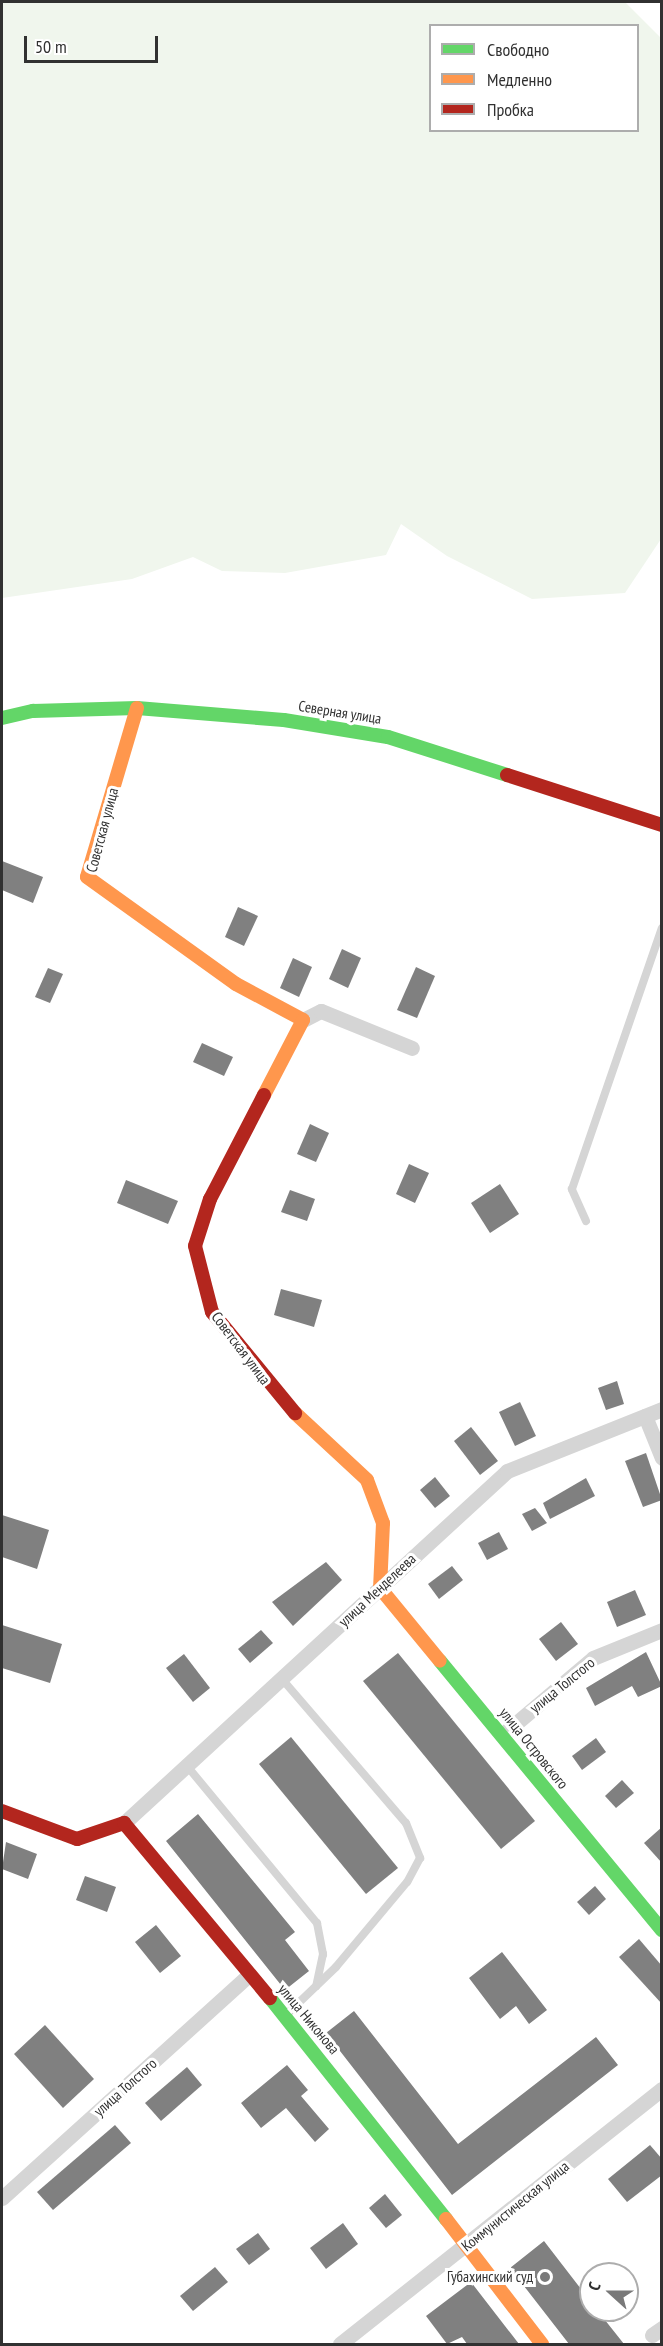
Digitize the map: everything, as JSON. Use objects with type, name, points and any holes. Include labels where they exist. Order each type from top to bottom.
[{"type":"street","name":"Северная улица","points":[[2,718],[33,711],[137,708],[284,720],[388,737],[662,825]]},
{"type":"street","name":"Советская улица","points":[[137,708],[87,877],[236,984],[303,1020],[210,1200],[195,1246],[212,1312],[278,1397],[367,1480],[383,1523],[380,1587]]},
{"type":"street","points":[[303,1020],[321,1011],[412,1048]]},
{"type":"street","name":"улица Менделеева","points":[[124,1823],[507,1471],[662,1409]]},
{"type":"street","points":[[645,1416],[662,1458]]},
{"type":"street","name":"улица Островского","points":[[380,1587],[662,1930]]},
{"type":"street","name":"улица Толстого","points":[[502,1735],[593,1658],[662,1629]]},
{"type":"street","points":[[2,1811],[77,1839],[124,1823]]},
{"type":"street","name":"улица Никонова","points":[[124,1823],[285,2016],[542,2344]]},
{"type":"street","name":"улица Толстого","points":[[2,2198],[249,1975]]},
{"type":"street","name":"Коммунистическая улица","points":[[340,2344],[662,2089]]},
{"type":"lane","points":[[586,1221],[572,1189],[662,928]]},
{"type":"lane","points":[[282,1679],[406,1823],[420,1858],[407,1882],[315,1988],[285,2016]]},
{"type":"lane","points":[[187,1766],[317,1923],[323,1954],[315,1988]]},
{"type":"shaded area","points":[[2,2],[625,2],[662,39],[661,539],[625,593],[532,599],[447,556],[401,524],[386,555],[285,573],[222,571],[193,557],[132,579],[2,598]]},
{"type":"building","points":[[2,861],[43,877],[33,903],[2,890]]},
{"type":"building","points":[[238,907],[258,916],[244,946],[225,937]]},
{"type":"building","points":[[342,949],[361,958],[348,988],[329,979]]},
{"type":"building","points":[[293,958],[312,967],[299,997],[280,988]]},
{"type":"building","points":[[416,967],[435,976],[417,1018],[397,1010]]},
{"type":"building","points":[[48,968],[63,974],[50,1003],[35,997]]},
{"type":"building","points":[[202,1043],[233,1057],[224,1076],[193,1062]]},
{"type":"building","points":[[310,1124],[329,1133],[316,1162],[297,1154]]},
{"type":"building","points":[[409,1164],[429,1173],[415,1203],[396,1194]]},
{"type":"building","points":[[126,1180],[178,1201],[168,1224],[117,1203]]},
{"type":"building","points":[[500,1184],[519,1214],[490,1233],[471,1203]]},
{"type":"building","points":[[290,1190],[315,1199],[307,1221],[281,1212]]},
{"type":"building","points":[[281,1289],[322,1300],[314,1327],[274,1315]]},
{"type":"building","points":[[617,1381],[624,1404],[606,1410],[598,1388]]},
{"type":"building","points":[[520,1402],[536,1436],[515,1446],[499,1412]]},
{"type":"building","points":[[471,1427],[498,1461],[480,1475],[454,1441]]},
{"type":"building","points":[[646,1453],[662,1500],[643,1507],[625,1461]]},
{"type":"building","points":[[435,1477],[450,1496],[435,1508],[420,1490]]},
{"type":"building","points":[[586,1478],[595,1496],[550,1519],[543,1503]]},
{"type":"building","points":[[535,1508],[547,1523],[532,1531],[522,1514]]},
{"type":"building","points":[[2,1515],[49,1530],[37,1569],[2,1557]]},
{"type":"building","points":[[499,1532],[508,1549],[487,1560],[478,1543]]},
{"type":"building","points":[[326,1562],[342,1580],[293,1626],[272,1602]]},
{"type":"building","points":[[452,1566],[463,1580],[439,1599],[428,1584]]},
{"type":"building","points":[[635,1590],[646,1615],[617,1627],[607,1602]]},
{"type":"building","points":[[561,1622],[578,1644],[556,1661],[539,1639]]},
{"type":"building","points":[[2,1625],[62,1644],[50,1683],[2,1668]]},
{"type":"building","points":[[261,1630],[273,1643],[250,1663],[238,1649]]},
{"type":"building","points":[[646,1652],[662,1686],[638,1697],[632,1686],[595,1706],[586,1688]]},
{"type":"building","points":[[398,1653],[535,1821],[501,1849],[363,1681]]},
{"type":"building","points":[[184,1654],[210,1688],[193,1702],[166,1668]]},
{"type":"building","points":[[291,1737],[398,1868],[366,1894],[259,1764]]},
{"type":"building","points":[[596,1738],[606,1752],[582,1770],[572,1756]]},
{"type":"building","points":[[622,1780],[634,1793],[616,1808],[605,1796]]},
{"type":"building","points":[[198,1814],[295,1932],[285,1940],[309,1971],[285,1990],[166,1841]]},
{"type":"building","points":[[662,1827],[662,1863],[644,1843]]},
{"type":"building","points":[[6,1842],[37,1854],[28,1879],[2,1869]]},
{"type":"building","points":[[85,1876],[116,1887],[107,1912],[76,1900]]},
{"type":"building","points":[[595,1886],[606,1899],[589,1915],[577,1902]]},
{"type":"building","points":[[156,1925],[181,1956],[160,1973],[135,1942]]},
{"type":"building","points":[[639,1939],[662,1966],[662,2004],[619,1957]]},
{"type":"building","points":[[502,1952],[547,2010],[529,2024],[516,2006],[500,2019],[469,1978]]},
{"type":"building","points":[[354,2011],[458,2144],[596,2037],[618,2065],[452,2195],[326,2033]]},
{"type":"building","points":[[45,2025],[94,2079],[63,2108],[14,2054]]},
{"type":"building","points":[[287,2065],[308,2090],[301,2096],[329,2129],[315,2142],[286,2108],[261,2128],[241,2103]]},
{"type":"building","points":[[187,2067],[202,2085],[161,2121],[145,2103]]},
{"type":"building","points":[[115,2125],[131,2143],[53,2210],[37,2192]]},
{"type":"building","points":[[650,2145],[662,2159],[662,2175],[627,2202],[608,2179]]},
{"type":"building","points":[[385,2194],[402,2215],[386,2228],[369,2208]]},
{"type":"building","points":[[343,2223],[358,2244],[326,2269],[310,2248]]},
{"type":"building","points":[[258,2233],[270,2249],[249,2265],[236,2249]]},
{"type":"building","points":[[544,2241],[579,2286],[579,2322],[607,2322],[624,2344],[569,2344],[510,2268]]},
{"type":"building","points":[[215,2267],[228,2282],[193,2311],[180,2296]]},
{"type":"building","points":[[471,2282],[519,2344],[467,2344],[462,2337],[447,2344],[426,2316]]},
{"type":"traffic: fast","points":[[2,718],[33,711],[137,708],[284,720],[388,737],[507,775]]},
{"type":"traffic: fast","points":[[440,1661],[662,1930]]},
{"type":"traffic: fast","points":[[270,1998],[446,2219]]},
{"type":"traffic: slow","points":[[137,708],[87,877],[236,984],[303,1020],[264,1095]]},
{"type":"traffic: slow","points":[[295,1413],[367,1480],[383,1523],[380,1588],[440,1661]]},
{"type":"traffic: slow","points":[[446,2219],[542,2344]]},
{"type":"traffic: jam","points":[[507,775],[662,825]]},
{"type":"traffic: jam","points":[[264,1095],[210,1199],[195,1246],[212,1312],[295,1413]]},
{"type":"traffic: jam","points":[[2,1811],[77,1839],[124,1823],[270,1998]]},
{"type":"place","name":"Губахинский суд","points":[[545,2277]]}]
